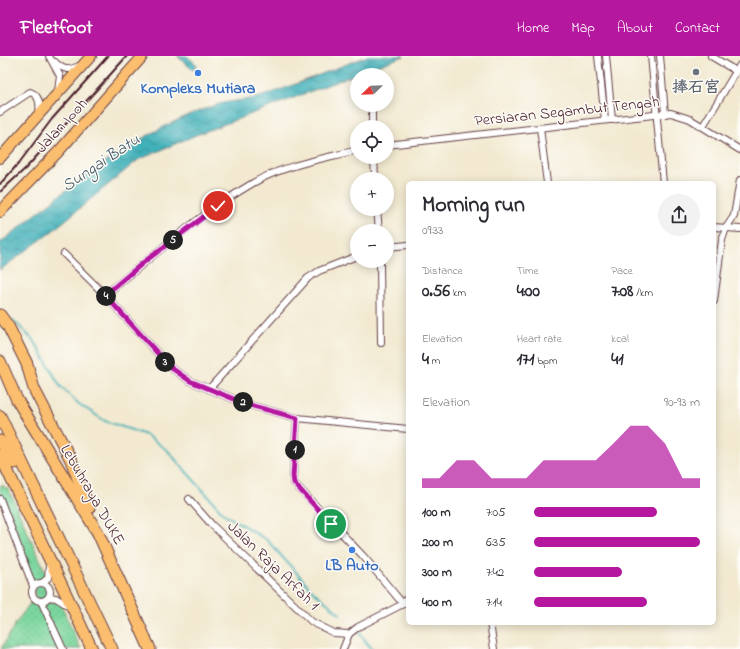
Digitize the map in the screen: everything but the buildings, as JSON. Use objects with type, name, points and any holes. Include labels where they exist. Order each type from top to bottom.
[{"type":"highway","points":[[0,315],[8,326],[24,357],[34,389],[71,460],[98,533]]},
{"type":"highway","name":"Lebuhraya DUKE","points":[[0,361],[17,400],[98,533],[150,649]]},
{"type":"highway","points":[[0,416],[37,497],[66,553],[112,649]]},
{"type":"highway","points":[[0,441],[37,497]]},
{"type":"highway","points":[[0,455],[92,649]]},
{"type":"highway","points":[[66,553],[72,586],[74,610]]},
{"type":"main road","name":"Jalan Ipoh","points":[[0,158],[90,56]]},
{"type":"main road","name":"Jalan Ipoh","points":[[0,212],[59,151],[142,57]]},
{"type":"street","points":[[598,56],[605,120]]},
{"type":"street","points":[[606,56],[612,120]]},
{"type":"street","points":[[651,56],[663,181]]},
{"type":"street","points":[[660,56],[665,114]]},
{"type":"street","points":[[711,56],[736,72]]},
{"type":"street","points":[[50,57],[61,67],[68,70],[83,65]]},
{"type":"street","points":[[50,57],[60,76],[56,96]]},
{"type":"street","points":[[703,126],[740,65]]},
{"type":"street","points":[[0,112],[30,92],[34,93],[40,104],[39,115]]},
{"type":"street","name":"Persiaran Segambut Tengah","points":[[394,144],[665,114],[677,115],[703,126],[740,150]]},
{"type":"street","points":[[540,128],[547,181]]},
{"type":"street","points":[[105,295],[177,237],[254,182],[284,170],[350,152]]},
{"type":"street","points":[[716,286],[722,240],[726,228],[734,216],[740,180]]},
{"type":"street","points":[[716,227],[740,229]]},
{"type":"street","points":[[394,246],[406,245]]},
{"type":"street","points":[[64,254],[105,295],[170,367],[190,381],[246,404],[297,418],[406,429]]},
{"type":"street","points":[[209,388],[308,278],[319,271],[350,259]]},
{"type":"street","points":[[380,268],[381,343]]},
{"type":"street","points":[[297,418],[293,476],[294,483],[406,604],[361,626],[349,634],[343,649]]},
{"type":"street","points":[[0,466],[17,493]]},
{"type":"street","points":[[0,499],[33,586],[31,592],[33,598],[41,601],[63,649]]},
{"type":"street","name":"Jalan Raja Arfah 1","points":[[189,499],[212,525],[312,622],[334,633],[349,634]]},
{"type":"street","points":[[33,586],[48,578],[49,572],[47,554]]},
{"type":"street","points":[[42,582],[49,588],[49,597]]},
{"type":"street","points":[[41,601],[49,597],[61,601],[74,610]]},
{"type":"street","points":[[490,625],[494,649]]},
{"type":"green space","points":[[2,485],[9,490],[46,573],[46,576],[41,581],[34,583],[0,500],[0,486]]},
{"type":"green space","points":[[41,585],[46,587],[48,592],[46,597],[41,599],[36,597],[34,592],[36,587]]},
{"type":"green space","points":[[33,599],[42,602],[60,602],[81,649],[1,649],[16,623]]},
{"type":"water","points":[[177,56],[187,56],[197,65],[193,70]]},
{"type":"water","points":[[368,56],[404,56],[372,68],[350,68],[350,77],[196,135],[138,160],[50,233],[0,270],[0,243],[49,203],[100,165],[155,131],[183,118],[213,106],[263,96]]},
{"type":"waterway","points":[[13,320],[35,342],[60,386],[79,404],[105,421],[146,435],[167,450],[224,514],[267,540],[313,591],[340,614]]},
{"type":"waterway","points":[[359,633],[372,649]]},
{"type":"railway","points":[[0,184],[19,163],[52,119],[108,56]]},
{"type":"railway","points":[[0,192],[26,168],[127,56]]},
{"type":"place","name":"捧石宫","points":[[696,72]]},
{"type":"place","name":"Kompleks Mutiara","points":[[198,73]]},
{"type":"place","name":"LB Auto","points":[[352,550]]},
{"type":"route","points":[[218,206],[144,262],[105,295],[170,367],[190,381],[246,404],[297,418],[293,476],[294,483],[331,524]]},
{"type":"water label","name":"Sungai Batu","points":[[101,163]]}]
